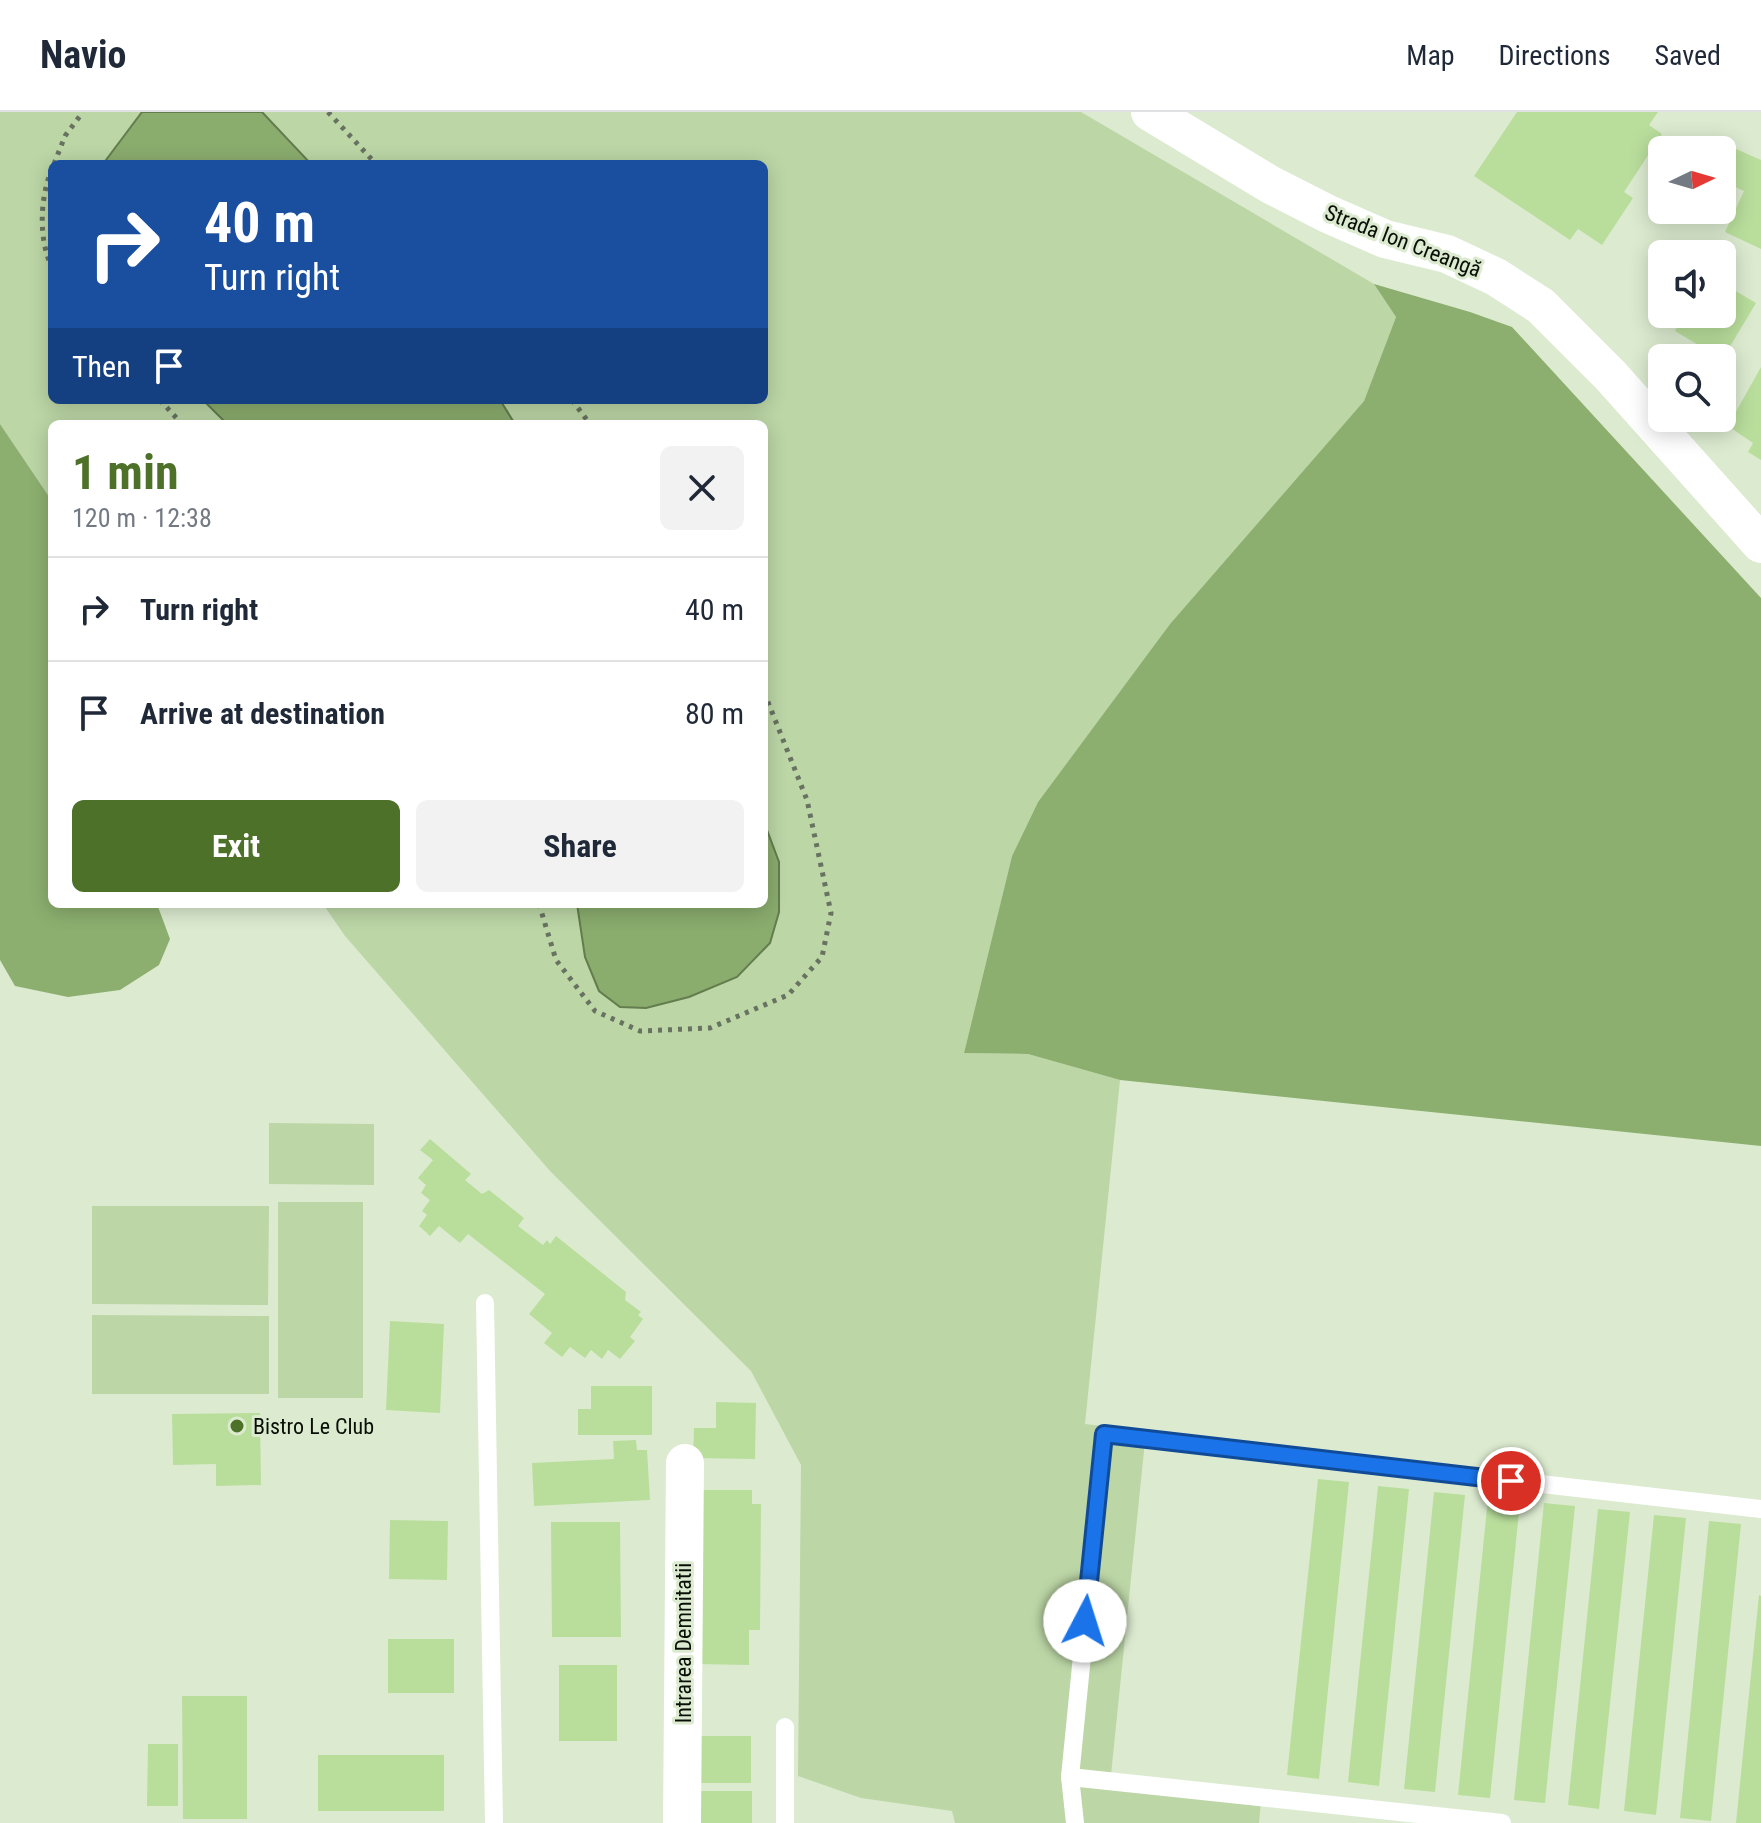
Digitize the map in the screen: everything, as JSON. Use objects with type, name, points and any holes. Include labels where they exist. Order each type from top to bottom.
[{"type":"street","name":"Strada Ion Creangă","points":[[1150,112],[1271,185],[1328,214],[1385,239],[1447,254],[1496,277],[1541,306],[1610,375],[1761,544]]},
{"type":"street","name":"Intrarea Demnitatii","points":[[682,1823],[685,1463]]},
{"type":"lane","points":[[485,1303],[494,1823]]},
{"type":"lane","points":[[1075,1823],[1070,1777],[1104,1434],[1761,1509]]},
{"type":"lane","points":[[785,1727],[785,1823]]},
{"type":"lane","points":[[1070,1777],[1502,1823]]},
{"type":"path","points":[[55,160],[65,136],[83,112]]},
{"type":"path","points":[[328,112],[372,160]]},
{"type":"path","points":[[48,178],[42,228],[48,252]]},
{"type":"path","points":[[164,404],[178,420]]},
{"type":"path","points":[[540,908],[556,960],[595,1011],[640,1031],[710,1028],[788,995],[822,957],[831,913],[807,800],[768,702]]},
{"type":"shaded area","points":[[0,112],[1081,112],[1374,284],[1396,317],[1364,401],[1170,624],[1038,802],[1012,856],[964,1053],[1028,1054],[1120,1080],[1085,1424],[1146,1431],[1111,1775],[1262,1791],[1259,1823],[955,1823],[952,1811],[861,1798],[798,1776],[801,1465],[751,1371],[550,1171],[345,936],[326,908],[768,908],[768,420],[48,420],[48,495],[0,424]]},
{"type":"shaded area","points":[[142,112],[262,112],[307,160],[106,160]]},
{"type":"shaded area","points":[[1374,284],[1512,327],[1761,598],[1761,1146],[1120,1080],[1028,1054],[964,1053],[1012,856],[1038,802],[1170,624],[1364,401],[1396,317]]},
{"type":"shaded area","points":[[207,404],[502,404],[512,420],[223,420]]},
{"type":"shaded area","points":[[0,424],[48,495],[48,908],[158,908],[170,939],[159,965],[120,990],[68,997],[15,986],[0,960]]},
{"type":"shaded area","points":[[768,833],[779,862],[779,912],[770,943],[737,977],[689,997],[646,1008],[620,1007],[599,991],[585,957],[578,908],[768,908]]},
{"type":"shaded area","points":[[269,1123],[374,1124],[374,1185],[269,1184]]},
{"type":"shaded area","points":[[278,1202],[363,1202],[363,1398],[278,1398]]},
{"type":"shaded area","points":[[92,1206],[269,1206],[268,1305],[92,1304]]},
{"type":"shaded area","points":[[92,1315],[269,1316],[269,1394],[92,1394]]},
{"type":"building","points":[[1517,112],[1658,112],[1649,125],[1662,134],[1648,136],[1648,155],[1624,192],[1633,198],[1602,245],[1578,229],[1570,240],[1474,176]]},
{"type":"building","points":[[1736,149],[1761,160],[1761,249],[1725,232],[1729,224],[1736,224],[1736,208],[1744,191],[1736,187]]},
{"type":"building","points":[[1736,291],[1756,303],[1731,344],[1697,344],[1675,331],[1677,328],[1736,328]]},
{"type":"building","points":[[1761,367],[1761,460],[1748,452],[1753,443],[1736,431],[1736,412]]},
{"type":"building","points":[[430,1139],[471,1174],[465,1180],[482,1194],[489,1190],[524,1218],[518,1226],[543,1245],[547,1240],[550,1244],[556,1236],[626,1292],[625,1300],[641,1312],[638,1315],[643,1319],[630,1337],[635,1341],[620,1359],[608,1350],[602,1359],[591,1350],[585,1358],[570,1347],[562,1357],[544,1343],[552,1333],[529,1314],[545,1294],[468,1234],[460,1243],[439,1226],[430,1236],[419,1226],[427,1215],[422,1211],[430,1200],[421,1193],[426,1185],[418,1178],[433,1160],[420,1150]]},
{"type":"building","points":[[390,1321],[444,1324],[440,1413],[386,1410]]},
{"type":"building","points":[[591,1386],[652,1386],[652,1435],[578,1435],[578,1409],[591,1409]]},
{"type":"building","points":[[716,1402],[756,1403],[755,1459],[693,1458],[694,1428],[716,1428]]},
{"type":"building","points":[[260,1413],[261,1485],[216,1486],[216,1464],[173,1465],[172,1414]]},
{"type":"building","points":[[636,1440],[637,1450],[647,1450],[650,1500],[534,1506],[532,1463],[614,1459],[613,1441]]},
{"type":"building","points":[[1318,1479],[1349,1482],[1319,1779],[1287,1775]]},
{"type":"building","points":[[1378,1486],[1409,1489],[1379,1786],[1348,1782]]},
{"type":"building","points":[[698,1490],[752,1490],[752,1504],[761,1504],[760,1630],[749,1630],[749,1665],[696,1664]]},
{"type":"building","points":[[1434,1492],[1465,1495],[1435,1792],[1404,1789]]},
{"type":"building","points":[[1488,1498],[1520,1502],[1490,1798],[1458,1795]]},
{"type":"building","points":[[1544,1503],[1575,1506],[1545,1803],[1514,1800]]},
{"type":"building","points":[[1598,1509],[1630,1512],[1599,1809],[1568,1805]]},
{"type":"building","points":[[1654,1515],[1686,1518],[1656,1815],[1624,1811]]},
{"type":"building","points":[[390,1520],[448,1521],[447,1580],[389,1579]]},
{"type":"building","points":[[1709,1521],[1741,1524],[1711,1821],[1680,1818]]},
{"type":"building","points":[[551,1522],[620,1522],[621,1637],[552,1637]]},
{"type":"building","points":[[1759,1595],[1761,1823],[1736,1823]]},
{"type":"building","points":[[388,1639],[454,1639],[454,1693],[388,1693]]},
{"type":"building","points":[[559,1665],[617,1665],[617,1741],[559,1741]]},
{"type":"building","points":[[182,1696],[247,1696],[247,1819],[183,1819]]},
{"type":"building","points":[[700,1736],[751,1736],[751,1783],[699,1783]]},
{"type":"building","points":[[148,1744],[178,1744],[178,1806],[147,1806]]},
{"type":"building","points":[[318,1755],[444,1755],[444,1811],[318,1811]]},
{"type":"building","points":[[701,1791],[752,1791],[752,1823],[701,1823]]},
{"type":"place","name":"Bistro Le Club","points":[[237,1426]]},
{"type":"route","points":[[1085,1621],[1104,1434],[1511,1481]]}]
